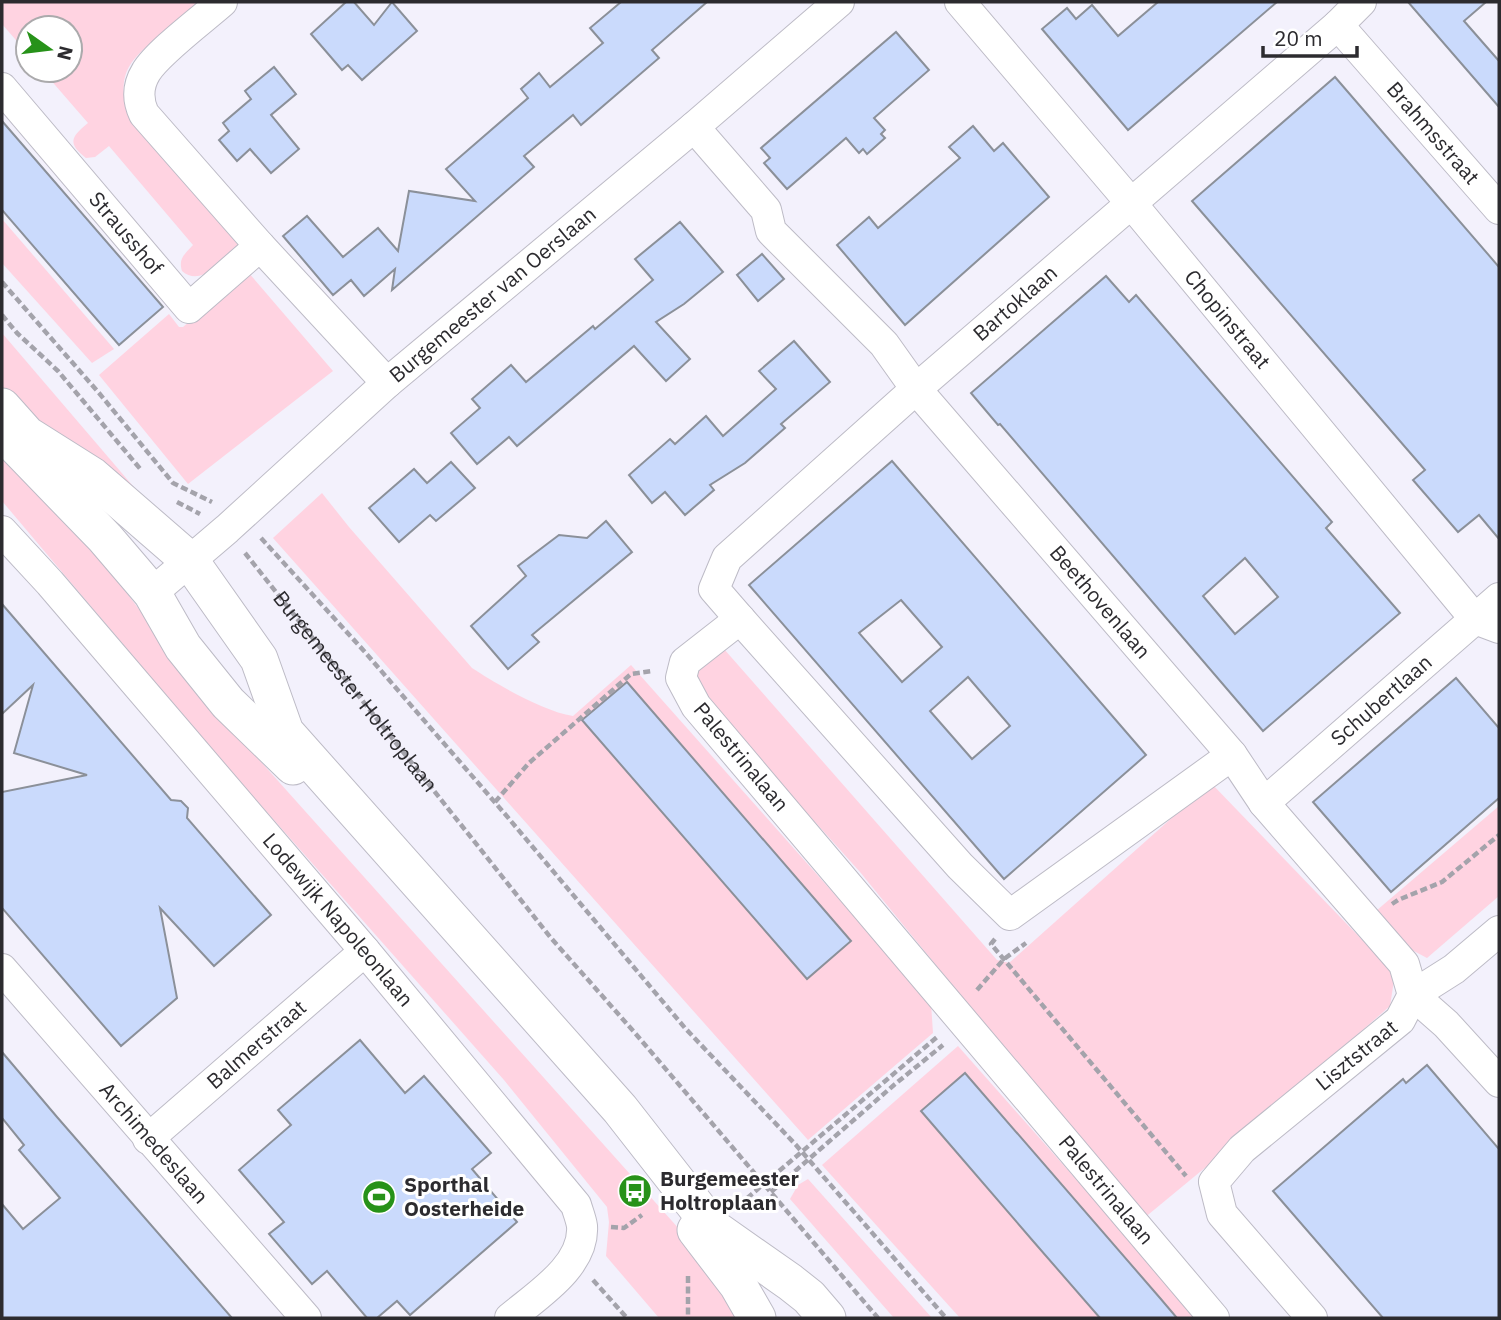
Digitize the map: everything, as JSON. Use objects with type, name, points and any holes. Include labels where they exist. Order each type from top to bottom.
[{"type":"street","points":[[222,2],[150,65],[140,86],[140,105],[144,114],[260,246],[387,383]]},
{"type":"street","name":"Burgemeester van Oerslaan","points":[[152,593],[234,523],[387,383],[694,127],[839,2]]},
{"type":"street","name":"Chopinstraat","points":[[960,2],[1487,624]]},
{"type":"street","name":"Bartoklaan","points":[[740,619],[715,589],[727,558],[916,389],[1338,25],[1360,2]]},
{"type":"street","name":"Brahmsstraat","points":[[1338,25],[1499,209]]},
{"type":"street","name":"Strausshof","points":[[2,88],[189,307],[260,246]]},
{"type":"street","name":"Beethovenlaan","points":[[694,127],[766,209],[771,231],[884,344],[916,389],[1232,755],[1264,803],[1404,964],[1413,995]]},
{"type":"street","points":[[2,407],[27,435],[92,476],[190,561],[259,659],[285,732],[620,1109],[713,1228],[790,1282],[809,1297],[827,1318]]},
{"type":"street","points":[[2,431],[105,538],[152,593],[183,647],[228,703],[270,742],[312,787],[702,1237],[738,1285],[757,1318]]},
{"type":"street","name":"Lodewijk Napoleonlaan","points":[[6,544],[59,593],[365,951],[576,1205],[582,1227],[579,1243],[566,1271],[510,1318]]},
{"type":"street","name":"Schubertlaan","points":[[1264,803],[1487,624],[1499,598]]},
{"type":"street","points":[[684,667],[685,662],[740,619],[960,866],[1010,915],[1232,755]]},
{"type":"street","name":"Palestrinalaan","points":[[684,667],[681,678],[696,706],[1214,1318]]},
{"type":"street","name":"Lisztstraat","points":[[1214,1182],[1242,1149],[1400,1020],[1413,995],[1454,969],[1499,931]]},
{"type":"street","name":"Balmerstraat","points":[[148,1139],[365,951]]},
{"type":"street","name":"Archimedeslaan","points":[[2,969],[306,1318]]},
{"type":"street","points":[[1413,995],[1446,1024],[1499,1082]]},
{"type":"street","points":[[1214,1182],[1222,1214],[1312,1318]]},
{"type":"path","points":[[2,282],[173,483],[234,523],[363,651],[495,802],[685,1028],[802,1152],[946,1318]]},
{"type":"path","points":[[2,315],[17,333],[58,371],[143,472]]},
{"type":"path","name":"Burgemeester Holtroplaan","points":[[170,498],[234,523],[551,938],[878,1318]]},
{"type":"path","points":[[495,802],[529,763],[631,674],[684,667]]},
{"type":"path","points":[[1370,924],[1398,900],[1442,882],[1499,835]]},
{"type":"path","points":[[771,1192],[894,1085],[962,1018],[1004,960],[1185,1176],[1214,1182]]},
{"type":"path","points":[[713,1228],[962,1018]]},
{"type":"path","points":[[573,1258],[627,1318]]},
{"type":"shaded area","points":[[2,2],[199,2],[150,43],[129,66],[125,75],[124,97],[127,110],[240,245],[205,274],[190,276],[182,271],[181,267],[182,259],[193,245],[109,146],[95,157],[86,158],[76,148],[75,136],[88,123],[54,84],[84,84],[84,14],[14,14],[14,38],[2,24]]},
{"type":"shaded area","points":[[2,219],[114,349],[92,363],[2,263]]},
{"type":"shaded area","points":[[248,272],[333,371],[188,484],[99,375],[169,314],[179,327],[183,327]]},
{"type":"shaded area","points":[[2,333],[144,499],[42,434],[2,389]]},
{"type":"shaded area","points":[[2,447],[74,522],[211,706],[706,1259],[747,1318],[659,1318],[606,1256],[609,1222],[607,1207],[504,1080],[219,758],[2,501]]},
{"type":"shaded area","points":[[322,493],[472,668],[507,689],[548,709],[573,716],[631,665],[931,1003],[933,1033],[808,1140],[273,538]]},
{"type":"shaded area","points":[[724,649],[997,960],[1009,963],[1211,783],[1395,974],[1390,1006],[1143,1219],[860,872],[691,684],[689,673]]},
{"type":"shaded area","points":[[1499,806],[1499,896],[1427,958],[1412,950],[1376,911]]},
{"type":"shaded area","points":[[958,1046],[1199,1318],[960,1318],[822,1165]]},
{"type":"shaded area","points":[[808,1179],[932,1318],[894,1318],[790,1199],[798,1185]]},
{"type":"building","points":[[346,2],[354,2],[374,25],[392,2],[417,31],[362,80],[348,65],[342,70],[311,34]]},
{"type":"building","points":[[621,2],[707,2],[652,50],[659,58],[581,125],[573,115],[524,156],[534,167],[392,290],[395,269],[364,296],[351,280],[333,295],[283,236],[307,216],[343,257],[378,228],[398,251],[409,191],[475,201],[446,169],[528,98],[521,89],[539,73],[550,87],[603,43],[590,28]]},
{"type":"building","points":[[1158,2],[1277,2],[1128,130],[1042,29],[1067,8],[1076,19],[1092,5],[1118,36]]},
{"type":"building","points":[[1408,2],[1486,2],[1464,21],[1499,61],[1499,107]]},
{"type":"building","points":[[896,32],[929,70],[874,118],[885,130],[881,134],[885,138],[867,154],[863,149],[859,153],[846,138],[787,189],[764,163],[770,158],[761,148]]},
{"type":"building","points":[[274,67],[296,94],[271,115],[299,149],[271,173],[250,149],[237,161],[219,140],[229,131],[223,123],[251,99],[245,91]]},
{"type":"building","points":[[1335,77],[1499,267],[1499,539],[1479,515],[1458,532],[1413,480],[1425,470],[1192,201]]},
{"type":"building","points":[[2,121],[163,307],[119,345],[2,210]]},
{"type":"building","points":[[973,126],[994,151],[1003,143],[1049,197],[905,325],[837,245],[869,217],[878,228],[960,158],[949,147]]},
{"type":"building","points":[[680,222],[723,272],[684,304],[656,322],[690,359],[666,381],[634,346],[517,446],[509,437],[477,464],[451,433],[480,408],[472,399],[511,365],[526,382],[653,280],[635,259]]},
{"type":"building","points":[[762,254],[784,279],[758,301],[737,275]]},
{"type":"building","points":[[1106,276],[1129,302],[1136,295],[1332,522],[1326,528],[1400,613],[1263,731],[971,393]],"holes":[[[1245,558],[1278,597],[1235,634],[1203,596]]]},
{"type":"building","points":[[794,341],[830,382],[781,424],[785,428],[745,463],[710,485],[714,490],[685,515],[665,492],[652,503],[629,475],[670,439],[675,444],[706,416],[723,436],[776,389],[759,371]]},
{"type":"building","points":[[892,461],[1146,755],[1004,879],[749,585]],"holes":[[[901,600],[942,647],[902,682],[859,633]],[[968,677],[1010,726],[972,759],[930,711]]]},
{"type":"building","points":[[451,462],[475,488],[436,521],[430,515],[399,542],[369,508],[414,469],[427,483]]},
{"type":"building","points":[[606,521],[632,552],[532,635],[539,642],[508,669],[471,626],[526,576],[518,566],[559,535],[587,538]]},
{"type":"building","points":[[2,604],[171,800],[181,801],[188,808],[187,818],[271,915],[214,966],[160,908],[177,998],[121,1046],[2,908],[2,792],[87,775],[14,753],[33,685],[2,714]]},
{"type":"building","points":[[1456,678],[1499,728],[1499,798],[1391,892],[1313,802]]},
{"type":"building","points":[[627,682],[851,941],[807,979],[582,720]]},
{"type":"building","name":"Sporthal Oosterheide","points":[[360,1040],[405,1093],[424,1076],[491,1153],[472,1169],[517,1222],[410,1315],[397,1301],[377,1318],[367,1318],[327,1271],[312,1284],[269,1234],[284,1222],[239,1170],[291,1125],[278,1110]]},
{"type":"building","points":[[2,1052],[232,1318],[2,1318],[2,1204],[23,1229],[60,1198],[19,1150],[24,1145],[2,1118]]},
{"type":"building","points":[[1427,1065],[1499,1149],[1499,1318],[1383,1318],[1273,1191],[1403,1079],[1406,1083]]},
{"type":"building","points":[[965,1073],[1177,1318],[1100,1318],[1033,1241],[921,1111]]},
{"type":"place","name":"Burgemeester Holtroplaan","points":[[635,1191]]},
{"type":"place","name":"Sporthal Oosterheide","points":[[379,1197]]}]
